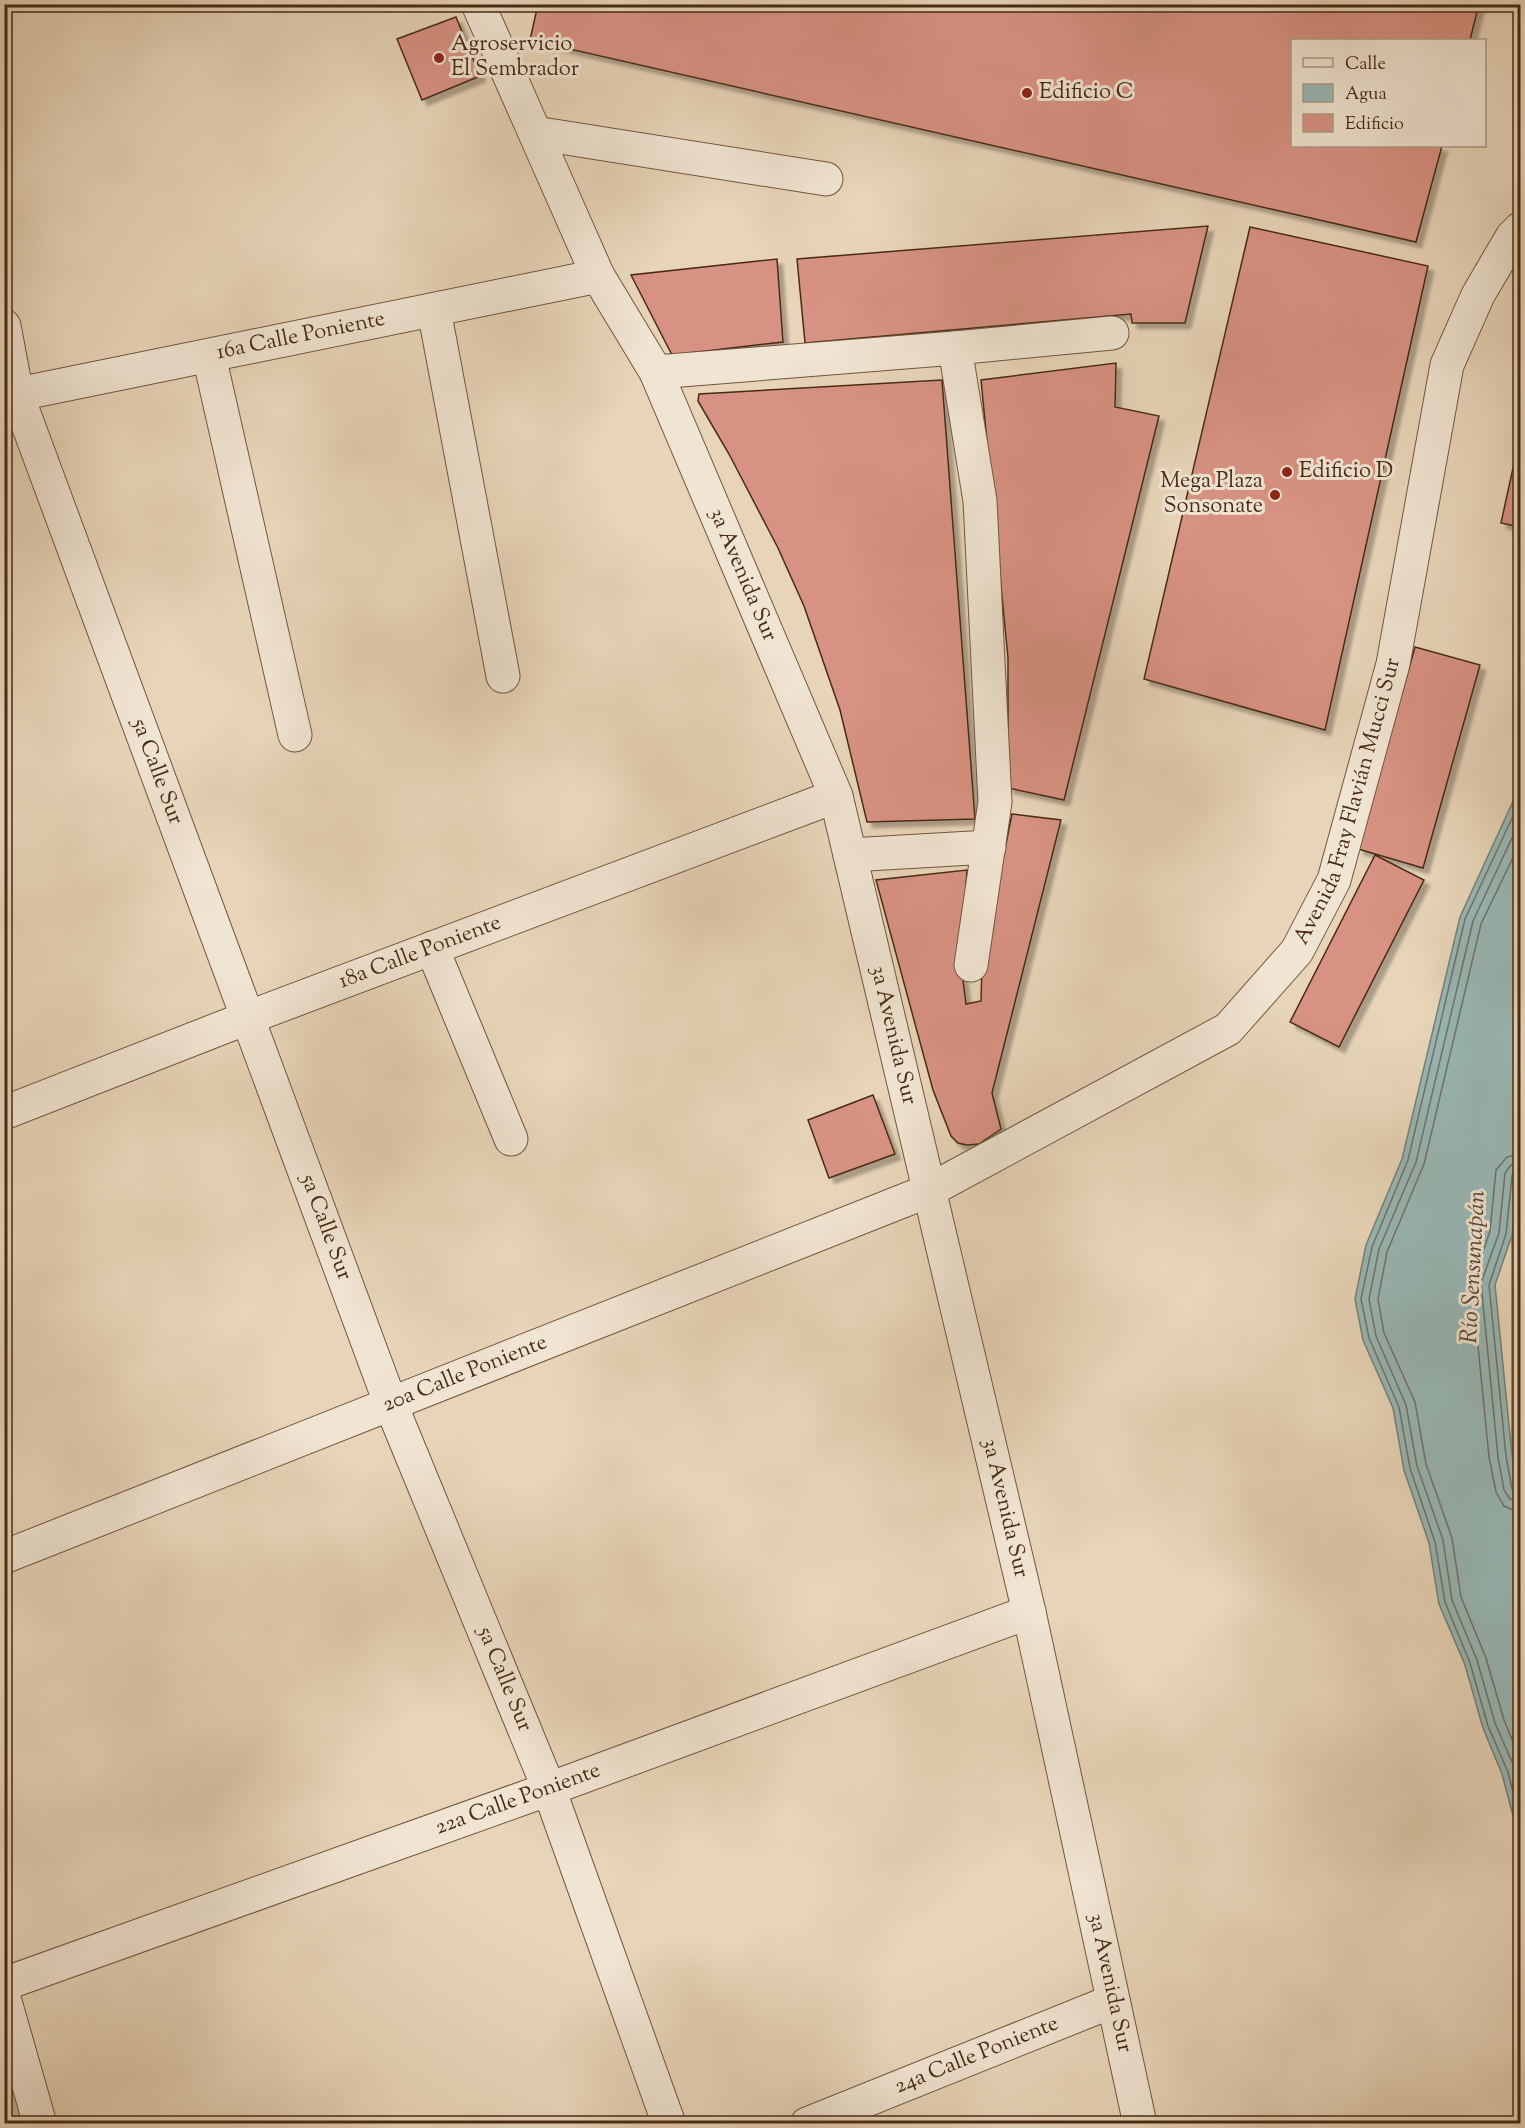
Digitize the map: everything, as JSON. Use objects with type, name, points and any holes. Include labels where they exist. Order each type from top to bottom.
[{"type":"street","name":"3a Avenida Sur","points":[[478,4],[598,276],[656,372],[836,796],[1029,1612],[1140,2124]]},
{"type":"street","points":[[535,133],[826,179]]},
{"type":"street","name":"Avenida Fray Flavián Mucci Sur","points":[[928,1191],[1228,1029],[1298,951],[1334,880],[1393,664],[1448,365],[1478,295],[1512,237],[1521,229]]},
{"type":"street","name":"16a Calle Poniente","points":[[11,396],[598,276]]},
{"type":"street","points":[[434,310],[503,676]]},
{"type":"street","name":"5a Calle Sur","points":[[4,326],[11,396],[391,1405],[549,1789],[669,2124]]},
{"type":"street","points":[[656,372],[1112,333]]},
{"type":"street","points":[[955,348],[980,501],[995,802],[971,964]]},
{"type":"street","points":[[210,356],[295,735]]},
{"type":"street","name":"18a Calle Poniente","points":[[4,1113],[247,1018],[836,796]]},
{"type":"street","points":[[850,855],[988,847]]},
{"type":"street","points":[[432,948],[511,1139]]},
{"type":"street","name":"20a Calle Poniente","points":[[4,1557],[928,1191]]},
{"type":"street","name":"22a Calle Poniente","points":[[4,1984],[549,1789],[1029,1612]]},
{"type":"street","points":[[4,1998],[40,2124]]},
{"type":"street","name":"24a Calle Poniente","points":[[807,2124],[1113,2001]]},
{"type":"green space","points":[[1520,1232],[1520,1485],[1512,1455],[1512,1235]]},
{"type":"green space","points":[[5,2054],[25,2123],[5,2123]]},
{"type":"water","name":"Río Sensunapán","points":[[1520,786],[1520,1155],[1512,1235],[1495,1285],[1512,1455],[1520,1504],[1520,1842],[1502,1774],[1483,1728],[1465,1665],[1439,1604],[1429,1543],[1404,1470],[1393,1408],[1363,1340],[1355,1299],[1366,1245],[1402,1159],[1460,917]]},
{"type":"building","name":"Edificio C","points":[[538,4],[1479,4],[1470,39],[1291,39],[1291,147],[1442,147],[1416,242],[530,40]]},
{"type":"building","name":"Agroservicio El Sembrador","points":[[456,17],[480,76],[422,100],[397,39]]},
{"type":"building","points":[[1208,226],[1185,323],[1132,323],[1131,314],[805,343],[797,259]]},
{"type":"building","name":"Edificio D","points":[[1250,227],[1428,266],[1325,730],[1144,679]]},
{"type":"building","points":[[777,259],[783,342],[672,355],[631,275]]},
{"type":"building","points":[[1116,363],[1115,407],[1159,416],[1064,800],[1008,788],[1008,658],[981,380]]},
{"type":"building","points":[[942,380],[975,819],[867,822],[840,710],[804,606],[778,548],[729,454],[698,401],[699,394]]},
{"type":"building","points":[[1520,436],[1520,527],[1501,523]]},
{"type":"building","points":[[1415,647],[1480,665],[1423,868],[1358,849]]},
{"type":"building","points":[[1012,814],[1061,820],[992,1093],[1001,1129],[979,1144],[967,1145],[958,1143],[951,1136],[933,1090],[876,880],[967,870],[961,965],[966,1004],[981,1001],[982,963]]},
{"type":"building","points":[[1375,855],[1424,880],[1339,1047],[1290,1022]]},
{"type":"building","points":[[873,1095],[895,1154],[829,1178],[808,1120]]},
{"type":"place","name":"Agroservicio El Sembrador","points":[[439,58]]},
{"type":"place","name":"Edificio C","points":[[1027,93]]},
{"type":"place","name":"Edificio D","points":[[1287,472]]},
{"type":"place","name":"Mega Plaza Sonsonate","points":[[1275,495]]}]
